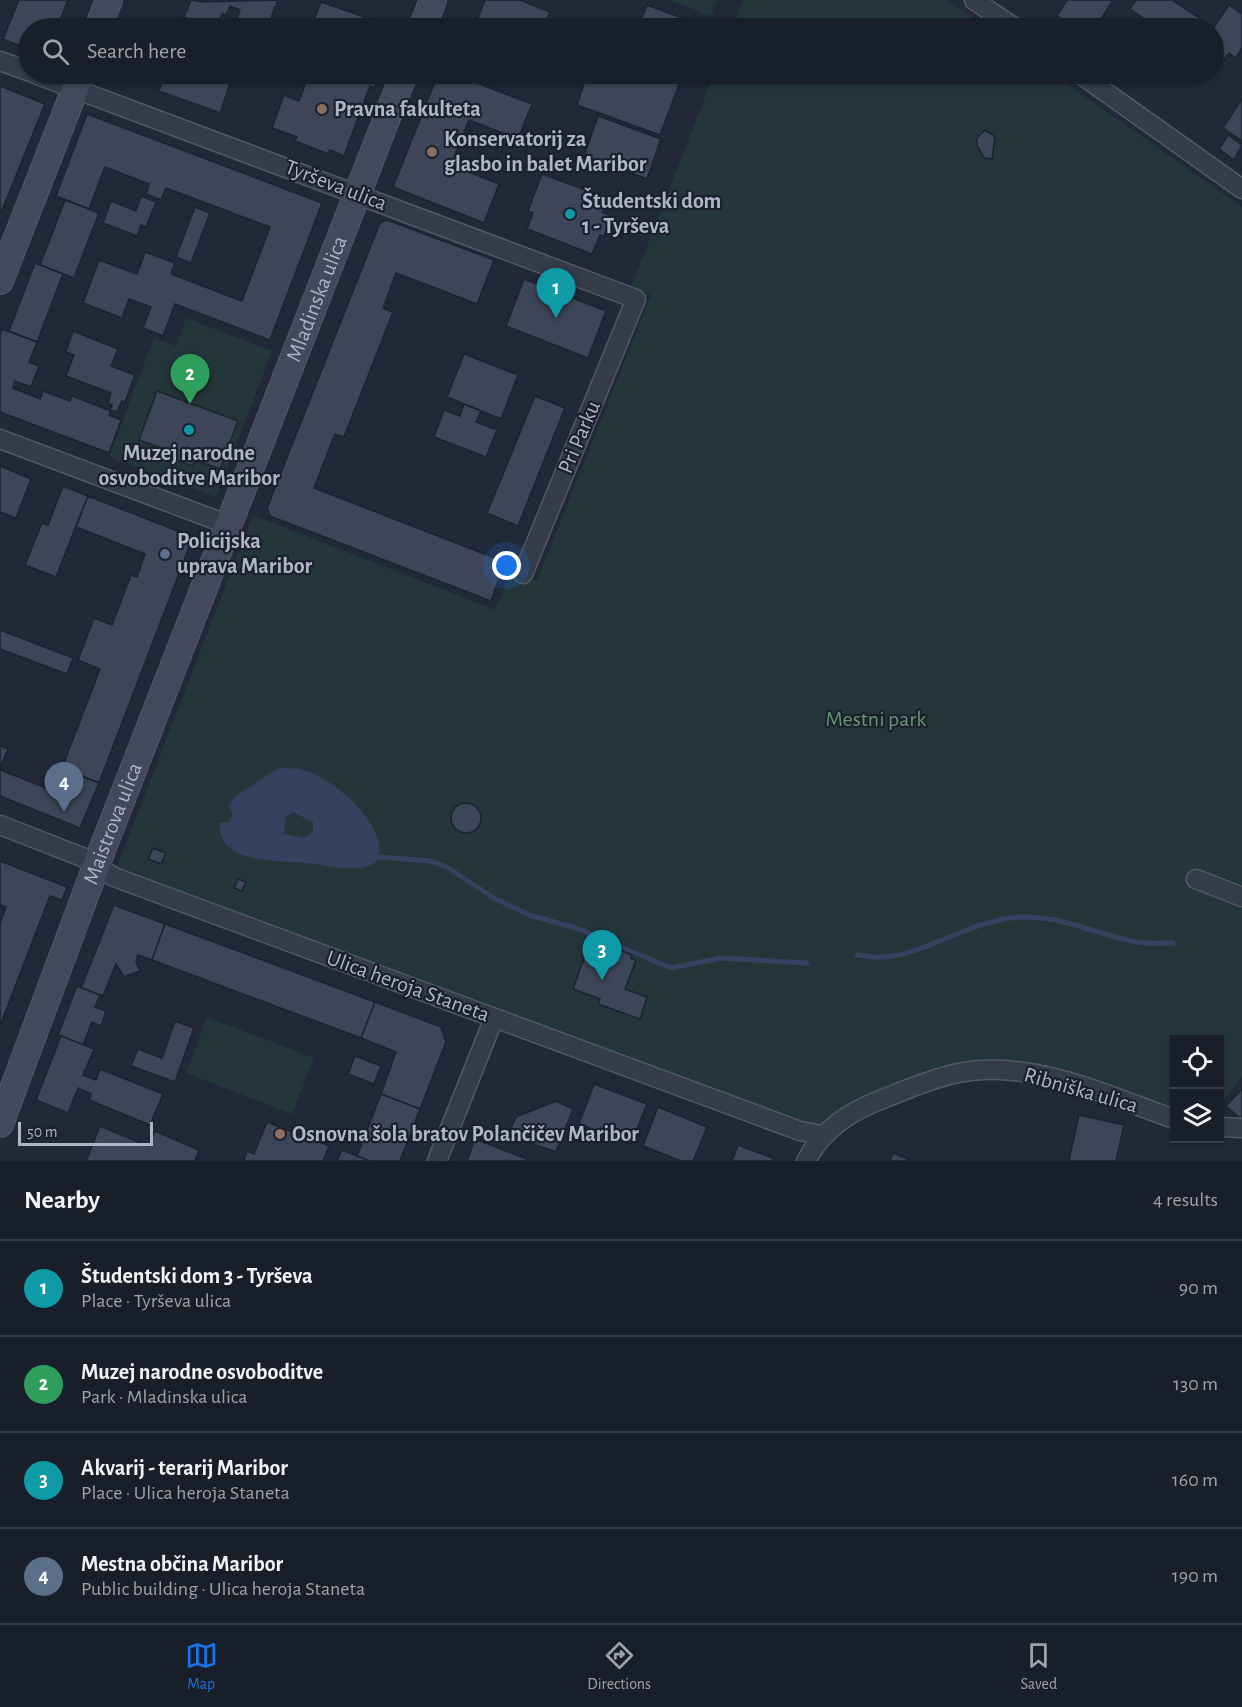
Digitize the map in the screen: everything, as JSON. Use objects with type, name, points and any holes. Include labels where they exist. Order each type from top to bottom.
[{"type":"street","points":[[102,18],[109,0]]},
{"type":"street","points":[[426,18],[433,0]]},
{"type":"street","points":[[986,3],[1003,18]]},
{"type":"street","points":[[0,61],[18,67]]},
{"type":"street","points":[[0,281],[75,84]]},
{"type":"street","name":"Tyrševa ulica","points":[[87,84],[358,193],[636,299]]},
{"type":"street","name":"Mladinska ulica","points":[[229,525],[400,84]]},
{"type":"street","points":[[1094,84],[1242,189]]},
{"type":"street","name":"Pri Parku","points":[[523,574],[636,299]]},
{"type":"street","points":[[0,439],[229,525]]},
{"type":"street","name":"Maistrova ulica","points":[[0,1124],[97,865],[229,525]]},
{"type":"street","name":"Ulica heroja Staneta","points":[[0,825],[97,865],[114,877],[801,1131],[821,1136]]},
{"type":"street","points":[[1196,879],[1242,897]]},
{"type":"street","points":[[436,1161],[494,1018]]},
{"type":"street","name":"Ribniška ulica","points":[[821,1136],[852,1113],[916,1086],[956,1074],[996,1070],[1027,1072],[1057,1080],[1170,1118]]},
{"type":"street","points":[[1224,1126],[1242,1128]]},
{"type":"street","points":[[806,1161],[821,1136]]},
{"type":"green space","points":[[669,0],[717,0],[711,16]]},
{"type":"green space","points":[[743,0],[947,0],[975,18],[736,18]]},
{"type":"green space","name":"Mestni park","points":[[710,84],[1067,84],[1242,207],[1242,1077],[1224,1099],[1224,1035],[1170,1035],[1170,1106],[1069,1073],[1016,1066],[918,1089],[823,1133],[117,867],[253,515],[495,610],[511,572],[537,581],[651,295],[631,287]]},
{"type":"green space","points":[[186,318],[272,351],[216,497],[109,457],[154,338],[176,346]]},
{"type":"green space","points":[[207,1017],[314,1058],[292,1114],[186,1073]]},
{"type":"water","points":[[278,768],[310,772],[334,786],[360,809],[370,822],[377,836],[379,849],[376,862],[351,869],[253,858],[239,853],[228,847],[222,837],[220,823],[228,823],[233,814],[228,806],[237,795]],"holes":[[[293,812],[313,822],[313,831],[305,838],[284,834],[286,817]]]},
{"type":"building","points":[[19,0],[68,0],[61,18],[18,18],[18,45],[3,39]]},
{"type":"building","points":[[191,0],[202,2],[278,0],[271,18],[237,18],[240,10],[230,6],[226,15],[222,14],[220,18],[184,17]]},
{"type":"building","points":[[485,0],[520,0],[550,12],[547,18],[478,18]]},
{"type":"building","points":[[1067,0],[1113,0],[1101,18],[1060,18],[1057,16]]},
{"type":"building","points":[[1136,0],[1172,0],[1199,18],[1143,18],[1130,9]]},
{"type":"building","points":[[321,2],[367,18],[315,18]]},
{"type":"building","points":[[647,5],[683,18],[642,18]]},
{"type":"building","points":[[1229,5],[1242,14],[1242,48],[1236,58],[1229,53],[1224,59],[1224,18],[1220,18]]},
{"type":"building","points":[[161,84],[230,84],[220,113],[159,91]]},
{"type":"building","name":"Pravna fakulteta","points":[[305,84],[376,84],[374,88],[370,86],[364,102],[369,103],[363,117],[359,115],[344,156],[330,150],[328,154],[295,141],[297,137],[272,128],[284,95],[299,101]]},
{"type":"building","name":"Konservatorij za glasbo in balet Maribor","points":[[434,84],[480,84],[532,104],[518,139],[469,120],[451,165],[499,184],[484,223],[393,187]]},
{"type":"building","points":[[584,84],[679,84],[660,135],[577,105]]},
{"type":"building","points":[[0,86],[45,104],[0,215]]},
{"type":"building","points":[[1242,99],[1242,141],[1223,128]]},
{"type":"building","points":[[87,114],[322,203],[270,340],[175,304],[163,336],[143,328],[151,307],[129,299],[122,318],[83,303],[99,260],[137,274],[145,252],[175,263],[171,274],[242,301],[270,227],[166,188],[161,200],[146,194],[149,184],[105,167],[89,209],[56,196]]},
{"type":"building","points":[[598,116],[661,139],[647,179],[584,156]]},
{"type":"building","points":[[985,130],[995,137],[992,159],[984,158],[977,145],[977,138]]},
{"type":"building","points":[[1228,135],[1242,145],[1234,160],[1219,149]]},
{"type":"building","name":"Študentski dom 1 - Tyrševa","points":[[542,174],[607,198],[602,212],[612,216],[604,236],[600,235],[592,254],[527,229],[533,213],[528,211]]},
{"type":"building","points":[[141,196],[156,202],[146,227],[141,225],[137,236],[103,223],[111,201],[136,211]]},
{"type":"building","points":[[65,200],[99,213],[74,278],[40,265]]},
{"type":"building","points":[[195,207],[210,213],[191,263],[176,257]]},
{"type":"building","points":[[387,220],[494,260],[477,304],[396,273],[383,308],[393,312],[344,437],[335,434],[314,488],[505,562],[491,601],[270,516],[267,508],[380,223]]},
{"type":"building","points":[[35,263],[63,274],[37,342],[9,331]]},
{"type":"building","points":[[524,279],[606,311],[588,358],[506,326]]},
{"type":"building","points":[[2,329],[37,342],[29,362],[39,366],[31,387],[15,381],[13,388],[40,399],[43,391],[70,401],[72,396],[111,411],[109,415],[121,420],[109,453],[0,412],[0,335]]},
{"type":"building","points":[[73,331],[118,349],[111,366],[135,375],[125,402],[122,401],[117,412],[110,410],[112,405],[108,403],[111,393],[66,376],[74,355],[66,352]]},
{"type":"building","points":[[464,354],[518,375],[501,419],[447,397]]},
{"type":"building","name":"Muzej narodne osvoboditve Maribor","points":[[157,391],[238,421],[220,469],[195,460],[193,466],[164,456],[167,450],[139,440]]},
{"type":"building","points":[[535,396],[565,408],[518,526],[487,513]]},
{"type":"building","points":[[464,404],[481,411],[476,422],[497,430],[486,457],[434,437],[444,410],[460,416]]},
{"type":"building","points":[[0,466],[31,479],[16,518],[0,512]]},
{"type":"building","points":[[63,486],[88,496],[56,577],[25,565],[42,523],[48,525]]},
{"type":"building","points":[[88,496],[193,537],[99,783],[62,768],[100,669],[78,660],[94,618],[112,625],[131,575],[137,577],[145,554],[76,527]]},
{"type":"building","points":[[0,630],[73,658],[67,674],[0,649]]},
{"type":"building","points":[[0,746],[8,749],[0,768]]},
{"type":"building","points":[[0,770],[67,796],[75,774],[99,783],[80,828],[0,796]]},
{"type":"building","points":[[466,803],[477,807],[481,818],[477,829],[466,833],[455,829],[451,818],[455,807]]},
{"type":"building","points":[[153,848],[166,853],[161,864],[148,859]]},
{"type":"building","points":[[0,861],[67,887],[62,900],[50,896],[0,1026],[0,923],[6,907],[0,905]]},
{"type":"building","points":[[238,879],[246,882],[242,891],[234,888]]},
{"type":"building","points":[[114,905],[165,924],[152,960],[138,955],[136,962],[140,971],[124,977],[116,964],[103,996],[81,988]]},
{"type":"building","points":[[165,924],[375,1002],[361,1038],[152,960]]},
{"type":"building","points":[[589,944],[616,954],[618,949],[632,955],[631,959],[636,960],[625,989],[647,997],[640,1019],[598,1004],[600,999],[573,989]]},
{"type":"building","points":[[77,986],[100,995],[95,1007],[106,1011],[101,1026],[92,1022],[83,1045],[58,1035]]},
{"type":"building","points":[[375,1002],[441,1027],[446,1042],[420,1109],[381,1094],[396,1052],[361,1038]]},
{"type":"building","points":[[175,1021],[194,1028],[175,1082],[131,1066],[138,1049],[162,1058]]},
{"type":"building","points":[[61,1036],[94,1049],[83,1075],[96,1080],[100,1069],[163,1094],[150,1125],[89,1100],[91,1094],[78,1088],[68,1113],[36,1100]]},
{"type":"building","points":[[355,1056],[381,1066],[374,1084],[348,1074]]},
{"type":"building","points":[[594,1084],[647,1104],[631,1144],[579,1124]]},
{"type":"building","points":[[1242,1089],[1242,1120],[1226,1106]]},
{"type":"building","points":[[381,1094],[420,1109],[400,1161],[369,1161],[357,1156]]},
{"type":"building","points":[[556,1101],[573,1109],[556,1152],[508,1135],[516,1117]]},
{"type":"building","points":[[658,1107],[707,1127],[693,1161],[681,1161],[643,1146]]},
{"type":"building","points":[[1079,1115],[1124,1125],[1116,1161],[1069,1161]]},
{"type":"building","name":"Osnovna šola bratov Polančičev Maribor","points":[[267,1122],[329,1146],[323,1161],[244,1161],[247,1151],[254,1154]]},
{"type":"building","points":[[100,1126],[148,1146],[155,1131],[199,1150],[195,1161],[86,1161]]},
{"type":"building","points":[[475,1139],[527,1159],[526,1161],[467,1161]]},
{"type":"building","points":[[738,1145],[773,1158],[772,1161],[732,1161]]},
{"type":"building","points":[[342,1150],[357,1156],[369,1161],[337,1161]]},
{"type":"building","points":[[893,1153],[912,1161],[890,1161]]},
{"type":"waterway","points":[[379,857],[430,861],[447,867],[494,898],[529,915],[576,928],[671,968],[721,958],[807,963]]},
{"type":"waterway","points":[[857,955],[877,957],[899,955],[978,926],[1011,918],[1027,917],[1059,921],[1136,942],[1173,943]]},
{"type":"place","name":"Pravna fakulteta","points":[[322,109]]},
{"type":"place","name":"Konservatorij za glasbo in balet Maribor","points":[[432,152]]},
{"type":"place","name":"Študentski dom 1 - Tyrševa","points":[[570,214]]},
{"type":"place","name":"Študentski dom 3 - Tyrševa","points":[[556,318]]},
{"type":"place","name":"Muzej narodne osvoboditve","points":[[190,404]]},
{"type":"place","name":"Muzej narodne osvoboditve Maribor","points":[[189,430]]},
{"type":"place","name":"Policijska uprava Maribor","points":[[165,554]]},
{"type":"place","name":"Mestna občina Maribor","points":[[64,812]]},
{"type":"place","name":"Akvarij - terarij Maribor","points":[[602,980]]},
{"type":"place","name":"Osnovna šola bratov Polančičev Maribor","points":[[280,1134]]}]
